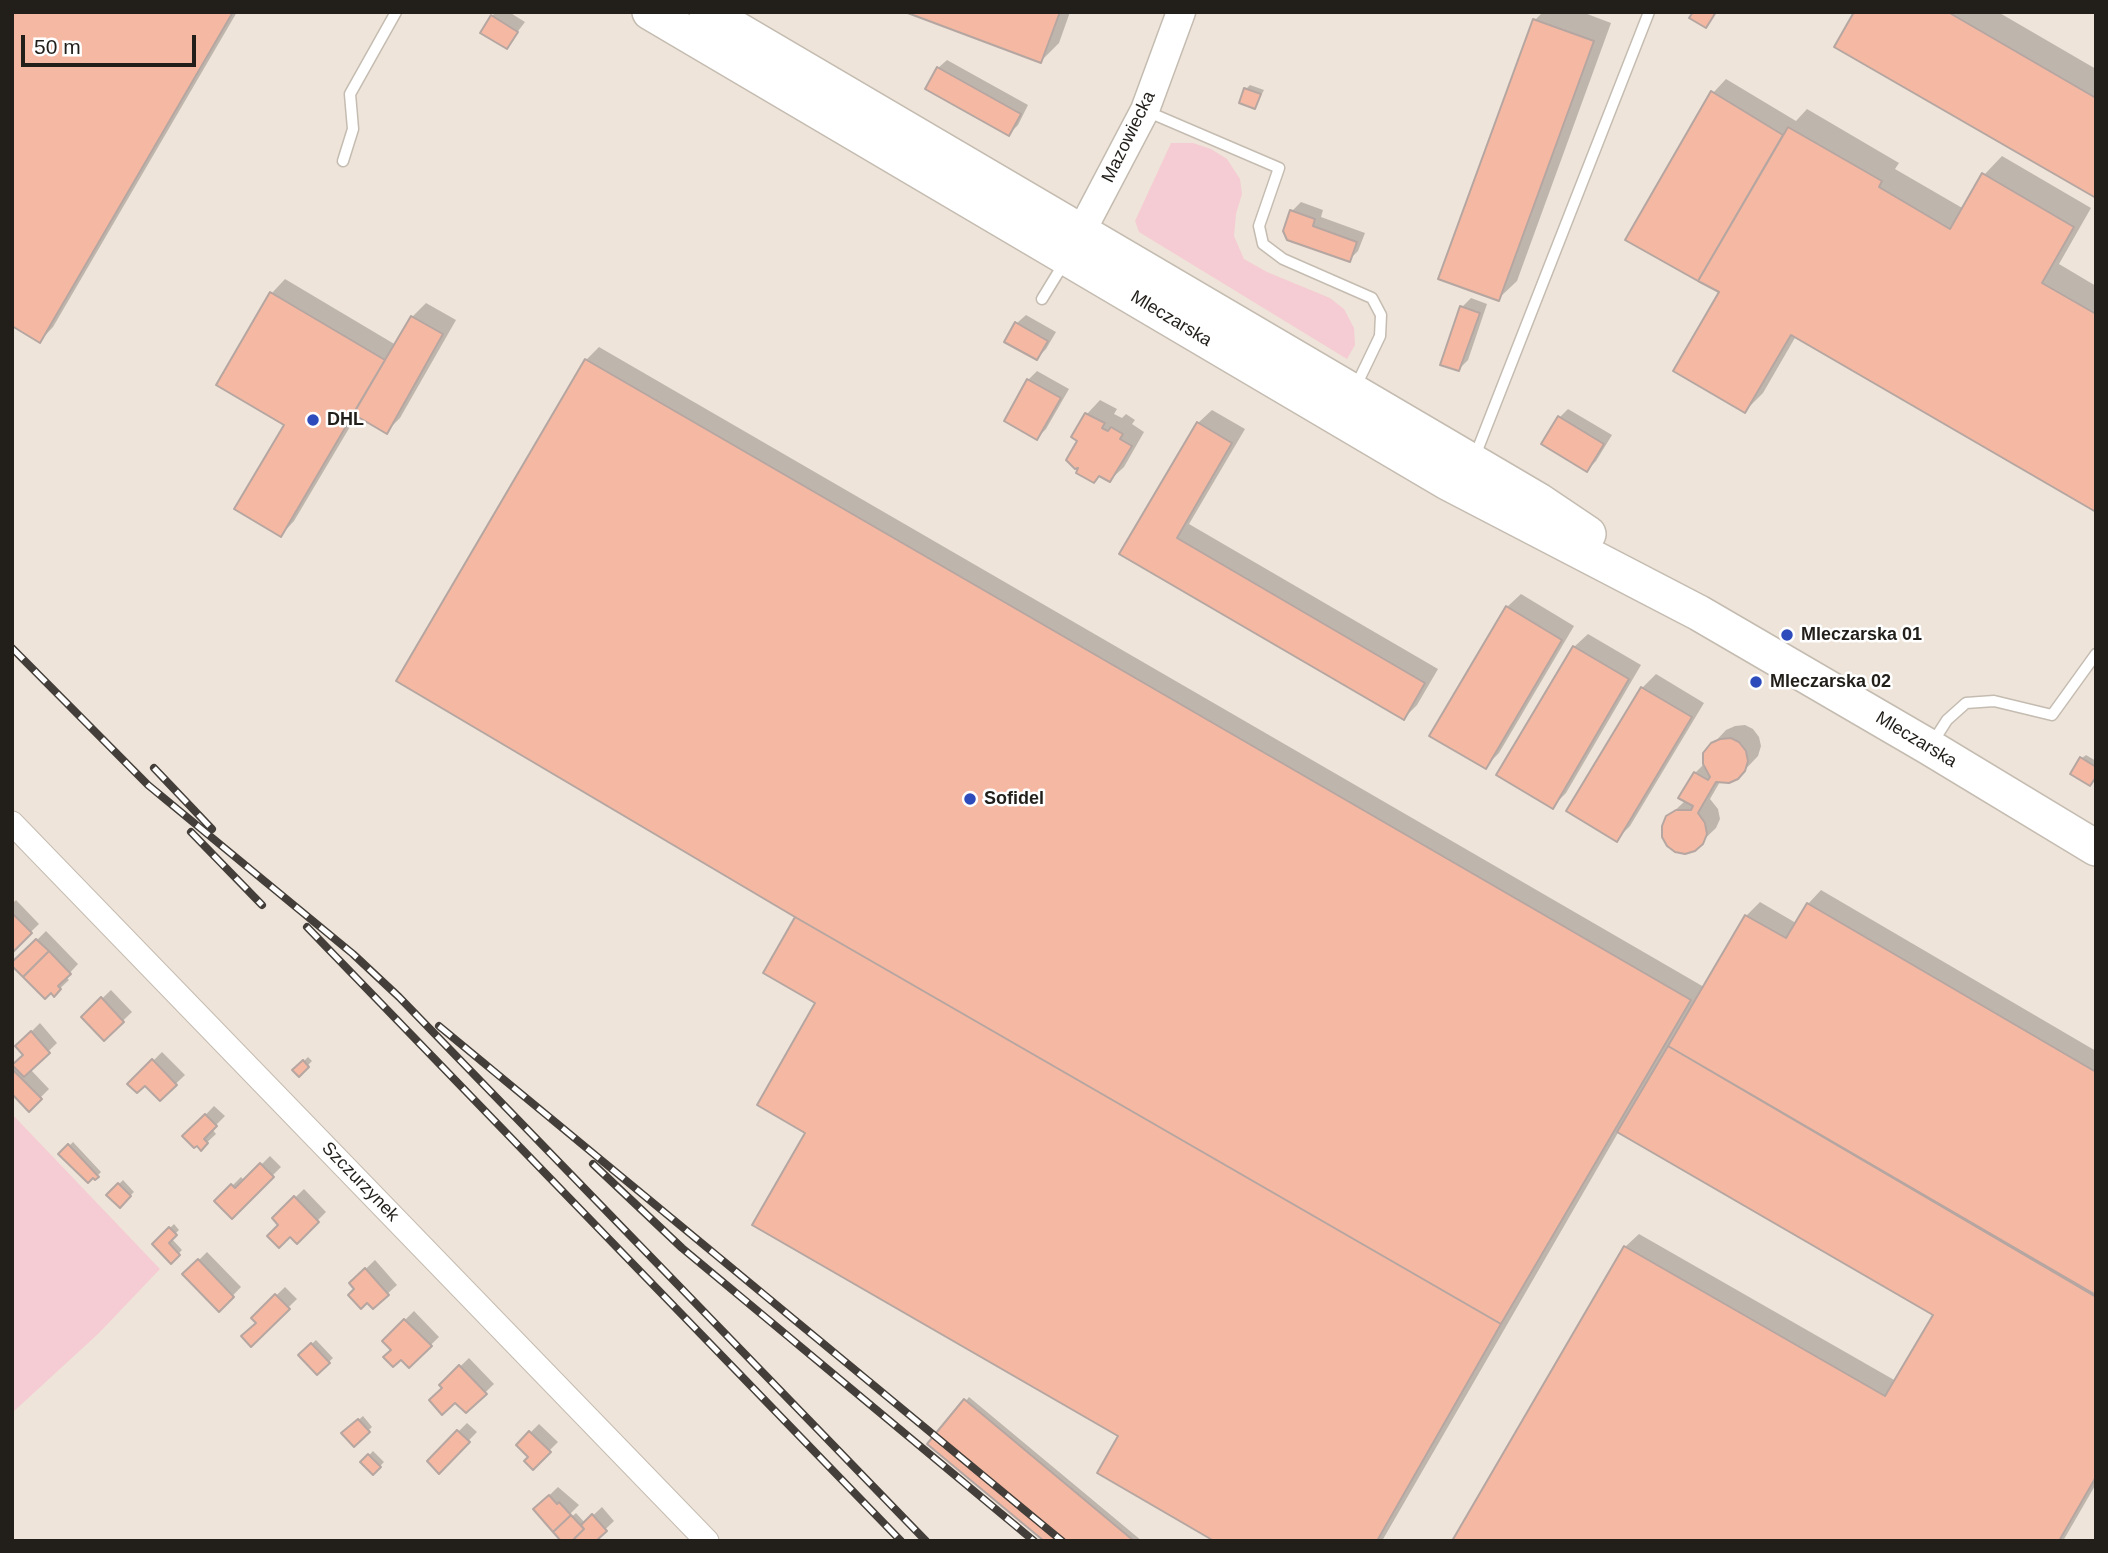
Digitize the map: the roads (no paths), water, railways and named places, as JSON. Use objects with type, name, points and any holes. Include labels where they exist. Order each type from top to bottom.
[{"type":"main road","name":"Mleczarska","points":[[649,12],[1074,245],[1346,405],[1473,462],[1539,501],[1699,613]]},
{"type":"main road","name":"Mleczarska","points":[[707,12],[1074,245]]},
{"type":"main road","name":"Mleczarska","points":[[1346,405],[1447,482],[1699,613],[2096,848]]},
{"type":"street","name":"Mazowiecka","points":[[1074,245],[1145,110],[1181,12]]},
{"type":"street","name":"Szczurzynek","points":[[12,823],[707,1541]]},
{"type":"lane","points":[[344,161],[353,129],[350,94],[396,12]]},
{"type":"lane","points":[[1473,462],[1649,12]]},
{"type":"lane","points":[[1145,110],[1279,169],[1259,226],[1263,244],[1283,259],[1372,298],[1381,315],[1380,336],[1346,405]]},
{"type":"lane","points":[[1042,299],[1074,245]]},
{"type":"lane","points":[[1929,747],[1947,720],[1966,703],[1994,701],[2052,715],[2096,654]]},
{"type":"railway","points":[[12,648],[148,785],[353,954],[399,997],[926,1541]]},
{"type":"railway","points":[[154,768],[212,829]]},
{"type":"railway","points":[[191,832],[262,905]]},
{"type":"railway","points":[[307,927],[901,1541]]},
{"type":"railway","points":[[439,1026],[1062,1541]]},
{"type":"railway","points":[[593,1164],[682,1248],[1034,1541]]},
{"type":"place","name":"DHL","points":[[313,420]]},
{"type":"place","name":"Mleczarska 01","points":[[1787,635]]},
{"type":"place","name":"Mleczarska 02","points":[[1756,682]]},
{"type":"place","name":"Sofidel","points":[[970,799]]}]
